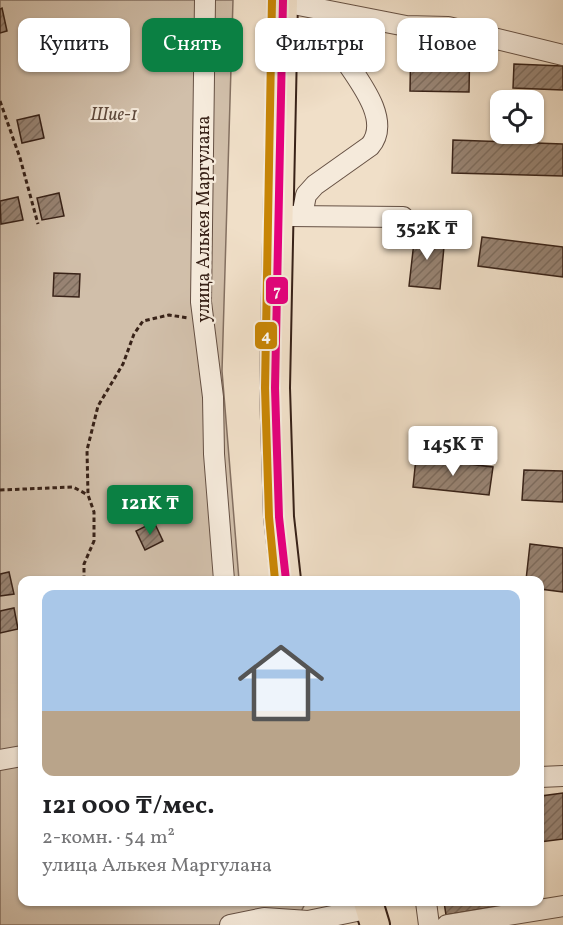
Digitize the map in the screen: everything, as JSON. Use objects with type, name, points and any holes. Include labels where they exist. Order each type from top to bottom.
[{"type":"highway","points":[[283,1],[291,216],[275,377],[279,517],[286,576]]},
{"type":"street","name":"улица Алькея Маргулана","points":[[205,0],[201,302],[213,397],[214,454],[224,576]]},
{"type":"street","points":[[283,1],[328,12],[406,26],[448,27],[563,55]]},
{"type":"street","points":[[291,216],[315,185],[370,146],[376,140],[378,131],[374,110],[363,83],[337,48],[330,31],[328,12]]},
{"type":"street","points":[[291,216],[403,217]]},
{"type":"street","points":[[0,760],[18,757]]},
{"type":"street","points":[[544,777],[563,776]]},
{"type":"street","points":[[427,906],[429,925]]},
{"type":"street","points":[[447,925],[563,906]]},
{"type":"street","points":[[230,925],[264,918],[307,923],[371,912]]},
{"type":"path","points":[[0,101],[20,158],[38,224]]},
{"type":"path","points":[[84,576],[84,564],[94,540],[94,512],[88,495],[87,450],[98,406],[123,364],[134,334],[143,321],[169,315],[203,321]]},
{"type":"path","points":[[0,490],[73,487],[88,495]]},
{"type":"green space","name":"Шие-1","points":[[0,0],[233,0],[232,18],[142,18],[142,72],[231,72],[222,371],[239,576],[18,576],[18,906],[304,906],[294,925],[0,925]]},
{"type":"building","points":[[2,8],[7,31],[0,33],[0,9]]},
{"type":"building","points":[[514,64],[563,66],[563,90],[513,88]]},
{"type":"building","points":[[410,72],[469,72],[469,92],[410,91]]},
{"type":"building","points":[[39,115],[44,138],[22,143],[17,120]]},
{"type":"building","points":[[453,140],[490,141],[490,144],[563,144],[563,176],[452,173]]},
{"type":"building","points":[[59,193],[64,216],[42,220],[37,198]]},
{"type":"building","points":[[18,197],[23,220],[1,224],[0,201]]},
{"type":"building","points":[[415,233],[445,236],[440,289],[409,286]]},
{"type":"building","points":[[482,237],[563,247],[563,277],[478,266]]},
{"type":"building","points":[[54,273],[80,274],[79,297],[53,296]]},
{"type":"building","points":[[416,458],[493,467],[489,495],[413,487]]},
{"type":"building","points":[[524,470],[563,471],[563,502],[522,500]]},
{"type":"building","points":[[154,522],[163,541],[145,550],[136,531]]},
{"type":"building","points":[[530,544],[563,548],[563,592],[544,590],[544,576],[526,576]]},
{"type":"building","points":[[9,572],[14,594],[0,596],[0,574]]},
{"type":"building","points":[[14,608],[18,629],[0,633],[0,611]]},
{"type":"building","points":[[563,793],[563,839],[544,841],[544,796]]},
{"type":"building","points":[[445,906],[500,906],[446,915]]},
{"type":"transit line","name":"4","points":[[272,0],[265,388],[269,517],[275,576]]},
{"type":"transit line","name":"7","points":[[283,0],[275,388],[279,517],[286,576]]}]
